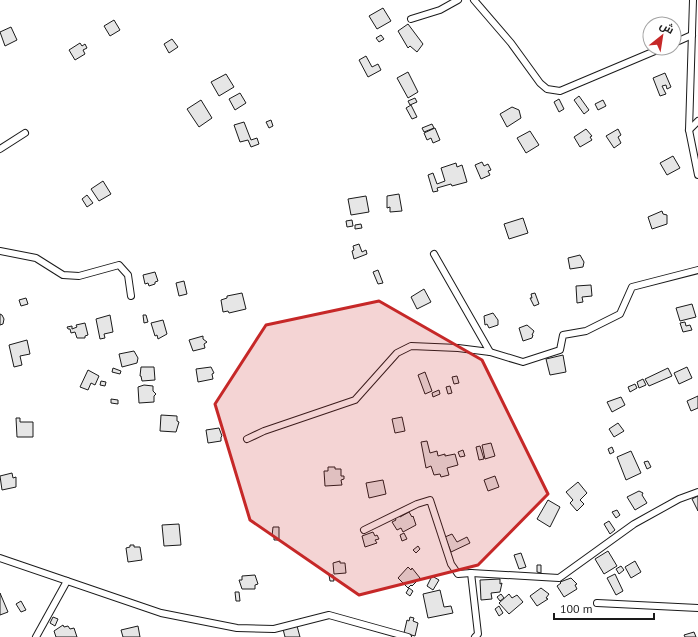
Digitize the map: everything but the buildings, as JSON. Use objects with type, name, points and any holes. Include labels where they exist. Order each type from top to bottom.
[{"type":"street","points":[[411,19],[440,10],[458,0]]},
{"type":"street","points":[[474,0],[511,43],[540,83],[547,89],[560,91],[643,56]]},
{"type":"street","points":[[693,0],[689,130],[698,175]]},
{"type":"street","points":[[682,39],[692,35]]},
{"type":"street","points":[[689,130],[698,121]]},
{"type":"street","points":[[0,148],[24,133]]},
{"type":"street","points":[[0,251],[36,258],[63,275],[79,276],[119,265],[128,275],[131,296]]},
{"type":"street","points":[[434,254],[490,352]]},
{"type":"street","points":[[247,439],[264,431],[355,400],[397,353],[411,346],[490,352],[523,362],[560,350],[563,335],[586,331],[620,314],[632,288],[698,270]]},
{"type":"street","points":[[364,530],[417,504],[430,500],[451,564],[458,574],[471,573],[559,578],[634,524],[679,499],[698,492]]},
{"type":"street","points":[[0,558],[161,613],[237,628],[274,629],[329,615],[408,637]]},
{"type":"street","points":[[471,573],[478,634],[475,637]]},
{"type":"street","points":[[36,637],[67,581]]},
{"type":"street","points":[[597,603],[698,608]]},
{"type":"highlighted area","points":[[379,301],[482,360],[548,494],[478,565],[359,595],[250,520],[215,404],[266,325]]}]
